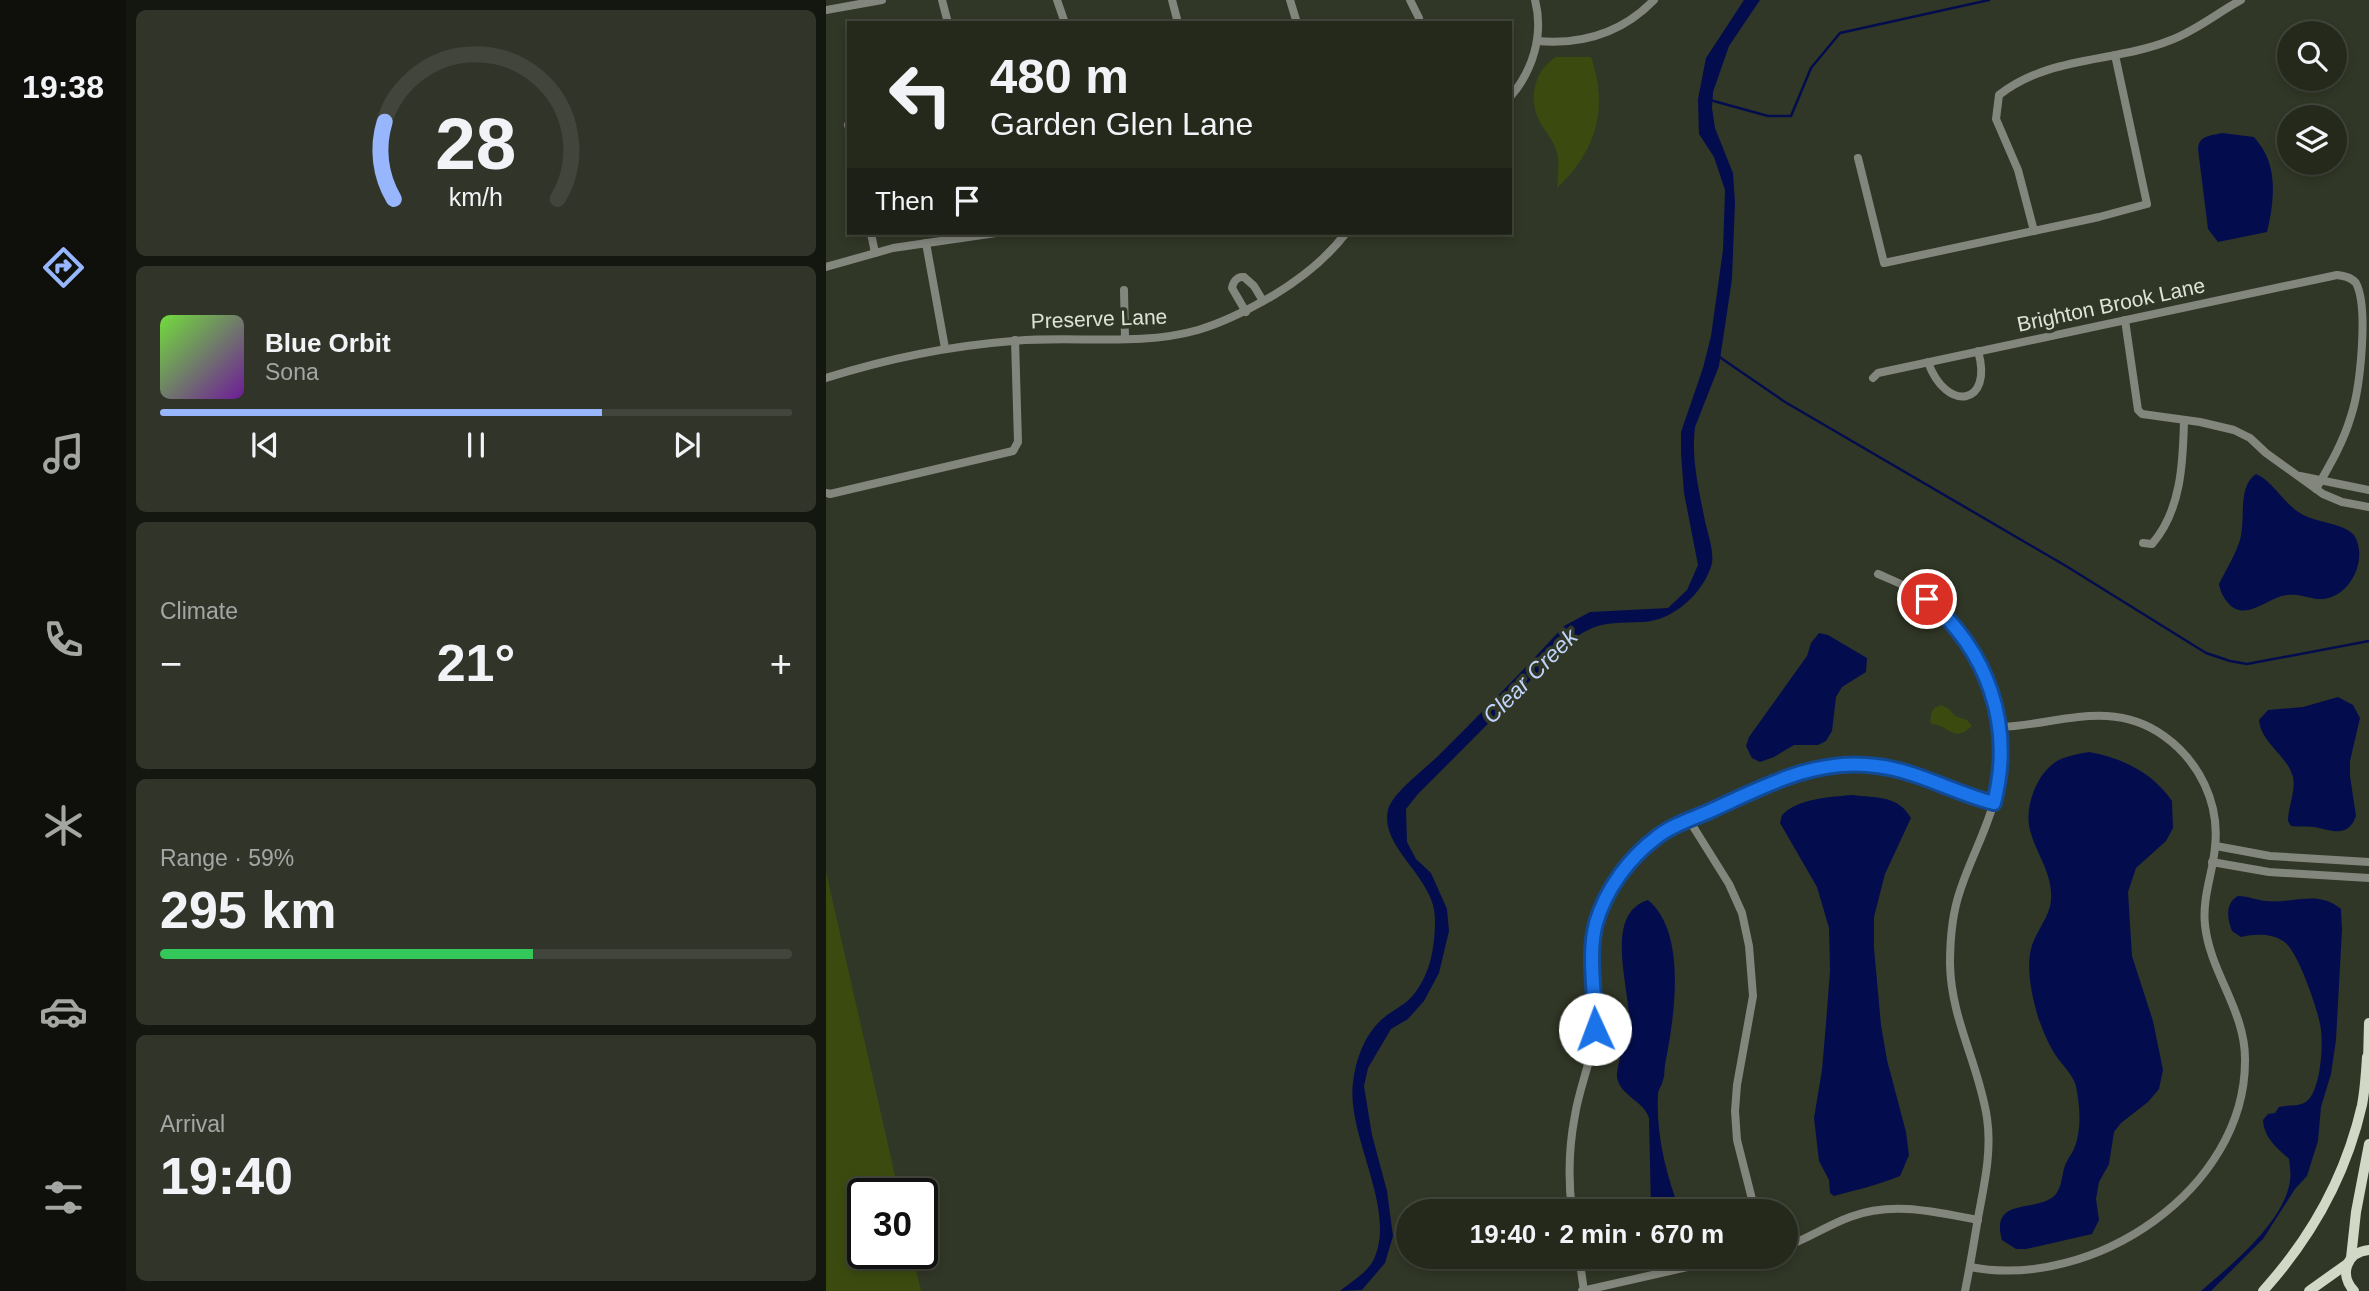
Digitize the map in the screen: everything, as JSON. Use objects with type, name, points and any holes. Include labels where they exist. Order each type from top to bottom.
[{"type":"main road","points":[[2263,1291],[2305,1238],[2325,1205],[2348,1154],[2362,1104],[2369,1023]]},
{"type":"main road","points":[[2367,1057],[2369,1092]]},
{"type":"main road","points":[[2354,1291],[2346,1279],[2369,1144]]},
{"type":"main road","points":[[2309,1291],[2357,1253],[2369,1250]]},
{"type":"street","points":[[826,10],[883,0]]},
{"type":"street","points":[[942,0],[947,21]]},
{"type":"street","points":[[1057,0],[1064,21]]},
{"type":"street","points":[[1172,0],[1177,21]]},
{"type":"street","points":[[1290,0],[1296,21]]},
{"type":"street","points":[[1410,0],[1419,18]]},
{"type":"street","points":[[1512,94],[1530,68],[1537,41],[1535,0]]},
{"type":"street","points":[[1537,41],[1575,41],[1609,32],[1636,17],[1654,0]]},
{"type":"street","points":[[2034,231],[2018,170],[1997,119],[1999,95],[2016,81],[2053,67],[2170,41],[2196,29],[2241,0]]},
{"type":"street","points":[[1858,158],[1884,263],[2147,204],[2115,55]]},
{"type":"street","points":[[871,235],[875,253]]},
{"type":"street","points":[[826,267],[875,253],[982,235]]},
{"type":"street","name":"Preserve Lane","points":[[826,379],[945,348],[1014,340],[1163,336],[1197,330],[1246,312],[1294,283],[1329,253],[1344,235]]},
{"type":"street","points":[[926,243],[945,348]]},
{"type":"street","name":"Brighton Brook Lane","points":[[1873,378],[1878,373],[1978,351],[2337,275],[2346,276],[2356,283],[2360,295],[2363,318],[2361,377],[2343,438],[2328,472],[2321,480]]},
{"type":"street","points":[[1246,312],[1232,288],[1238,278],[1244,277],[1250,281],[1263,302]]},
{"type":"street","points":[[1124,290],[1125,338]]},
{"type":"street","points":[[2125,320],[2138,410],[2142,414],[2234,429],[2250,438],[2315,489],[2342,502],[2369,507]]},
{"type":"street","points":[[826,493],[1001,456],[1013,451],[1018,442],[1014,340]]},
{"type":"street","points":[[1928,362],[1932,375],[1943,388],[1957,398],[1967,397],[1975,392],[1981,382],[1981,360],[1978,351]]},
{"type":"street","points":[[2143,543],[2152,544],[2159,536],[2173,507],[2183,461],[2184,421]]},
{"type":"street","points":[[2298,476],[2369,490]]},
{"type":"street","points":[[2315,489],[2321,480]]},
{"type":"street","points":[[1878,574],[1920,594],[1952,622],[1983,671],[2000,727],[2001,765],[1994,803],[1959,891],[1950,954],[1956,1013],[1980,1086],[1987,1118],[1989,1149],[1965,1291]]},
{"type":"street","points":[[1970,1268],[2007,1274],[2050,1272],[2093,1261],[2148,1232],[2184,1202],[2218,1154],[2238,1106],[2244,1077],[2245,1050],[2241,1023],[2216,969],[2207,941],[2204,912],[2216,846],[2213,809],[2196,768],[2176,746],[2148,727],[2111,716],[2067,717],[2000,727]]},
{"type":"street","points":[[1571,1199],[1569,1170],[1572,1132],[1595,1029],[1592,953],[1596,923],[1609,893],[1634,856],[1666,830],[1787,777],[1834,765],[1877,765],[1908,772],[1994,803]]},
{"type":"street","points":[[1689,820],[1729,884],[1742,913],[1749,946],[1753,996],[1737,1084],[1735,1111],[1737,1140],[1752,1199]]},
{"type":"street","points":[[2216,846],[2270,856],[2369,862]]},
{"type":"street","points":[[2212,862],[2269,872],[2369,878]]},
{"type":"street","points":[[1798,1242],[1846,1218],[1881,1209],[1912,1208],[1978,1220]]},
{"type":"street","points":[[1580,1269],[1583,1291],[1680,1269]]},
{"type":"green space","points":[[1556,57],[1591,57],[1599,94],[1598,112],[1590,144],[1557,188],[1556,149],[1539,120],[1534,102],[1538,77]]},
{"type":"green space","points":[[1941,705],[1955,716],[1967,720],[1972,726],[1956,734],[1931,724],[1932,712]]},
{"type":"green space","points":[[826,872],[896,1178],[847,1178],[847,1269],[916,1269],[921,1291],[826,1291]]},
{"type":"water","name":"Clear Creek","points":[[1744,0],[1760,0],[1729,46],[1713,92],[1712,108],[1715,128],[1733,173],[1735,202],[1732,279],[1719,366],[1695,427],[1694,439],[1696,474],[1712,563],[1695,594],[1676,611],[1654,620],[1600,626],[1569,642],[1406,809],[1407,842],[1416,859],[1431,873],[1447,909],[1449,931],[1439,973],[1424,1001],[1408,1019],[1391,1029],[1368,1068],[1364,1086],[1372,1135],[1387,1191],[1393,1236],[1385,1263],[1362,1290],[1340,1291],[1371,1264],[1379,1239],[1376,1195],[1353,1103],[1356,1065],[1365,1041],[1375,1026],[1407,1001],[1420,986],[1431,958],[1434,939],[1433,904],[1418,876],[1399,850],[1387,824],[1391,803],[1564,626],[1590,612],[1668,608],[1687,590],[1698,565],[1684,493],[1681,432],[1711,336],[1723,250],[1725,190],[1714,157],[1699,134],[1698,99],[1706,58]]},
{"type":"water","points":[[2222,133],[2254,137],[2269,164],[2273,193],[2267,232],[2218,242],[2208,229],[2198,149],[2203,139]]},
{"type":"water","points":[[2256,474],[2300,513],[2343,527],[2354,535],[2358,545],[2358,565],[2349,584],[2341,592],[2323,599],[2287,595],[2249,610],[2235,608],[2226,601],[2219,584],[2239,543],[2246,487]]},
{"type":"water","points":[[1819,633],[1828,635],[1867,658],[1866,672],[1842,687],[1836,697],[1832,731],[1826,741],[1818,745],[1794,745],[1760,762],[1752,758],[1746,746],[1749,737],[1807,656],[1811,643]]},
{"type":"water","points":[[2338,697],[2353,705],[2360,718],[2350,761],[2356,816],[2348,828],[2338,831],[2291,826],[2288,821],[2293,777],[2290,769],[2264,736],[2259,720],[2268,710],[2303,707]]},
{"type":"water","points":[[2089,752],[2124,762],[2146,774],[2172,801],[2173,828],[2166,841],[2136,868],[2128,892],[2132,956],[2153,1021],[2163,1070],[2159,1089],[2114,1132],[2109,1164],[2099,1182],[2096,1199],[2099,1220],[2092,1234],[2016,1249],[2002,1240],[2002,1218],[2016,1208],[2045,1201],[2056,1194],[2066,1163],[2077,1141],[2080,1118],[2074,1082],[2049,1043],[2038,1017],[2029,974],[2031,949],[2051,900],[2047,872],[2030,830],[2030,803],[2037,784],[2054,763]]},
{"type":"water","points":[[1852,795],[1893,801],[1911,818],[1885,874],[1874,917],[1881,1025],[1909,1155],[1900,1176],[1834,1196],[1830,1193],[1829,1180],[1819,1161],[1814,1118],[1826,1023],[1830,971],[1829,928],[1817,887],[1780,823],[1782,815],[1797,805],[1815,799]]},
{"type":"water","points":[[2238,896],[2276,901],[2314,898],[2332,903],[2341,909],[2336,1040],[2331,1074],[2321,1107],[2318,1141],[2307,1176],[2295,1189],[2263,1239],[2211,1291],[2201,1291],[2254,1242],[2278,1212],[2290,1181],[2289,1159],[2269,1137],[2263,1120],[2268,1114],[2275,1113],[2279,1107],[2299,1105],[2309,1099],[2316,1084],[2320,1063],[2320,1024],[2300,966],[2288,946],[2278,938],[2263,935],[2241,937],[2232,931],[2228,911]]},
{"type":"water","points":[[1648,900],[1661,915],[1669,933],[1673,955],[1675,978],[1672,1024],[1664,1077],[1658,1093],[1658,1110],[1663,1154],[1676,1199],[1651,1199],[1649,1118],[1619,1084],[1617,1077],[1629,1024],[1622,937],[1626,921],[1634,908]]},
{"type":"waterway","points":[[1710,100],[1768,116],[1791,116],[1811,68],[1840,33],[1989,0]]},
{"type":"waterway","points":[[1718,356],[1785,402],[2066,566],[2206,653],[2247,664],[2369,641]]},
{"type":"route","points":[[1595,1029],[1592,953],[1596,923],[1617,878],[1634,856],[1666,830],[1797,773],[1834,765],[1877,765],[1908,772],[1994,803],[2002,739],[1993,700],[1983,671],[1965,639],[1952,622],[1927,599]]}]
